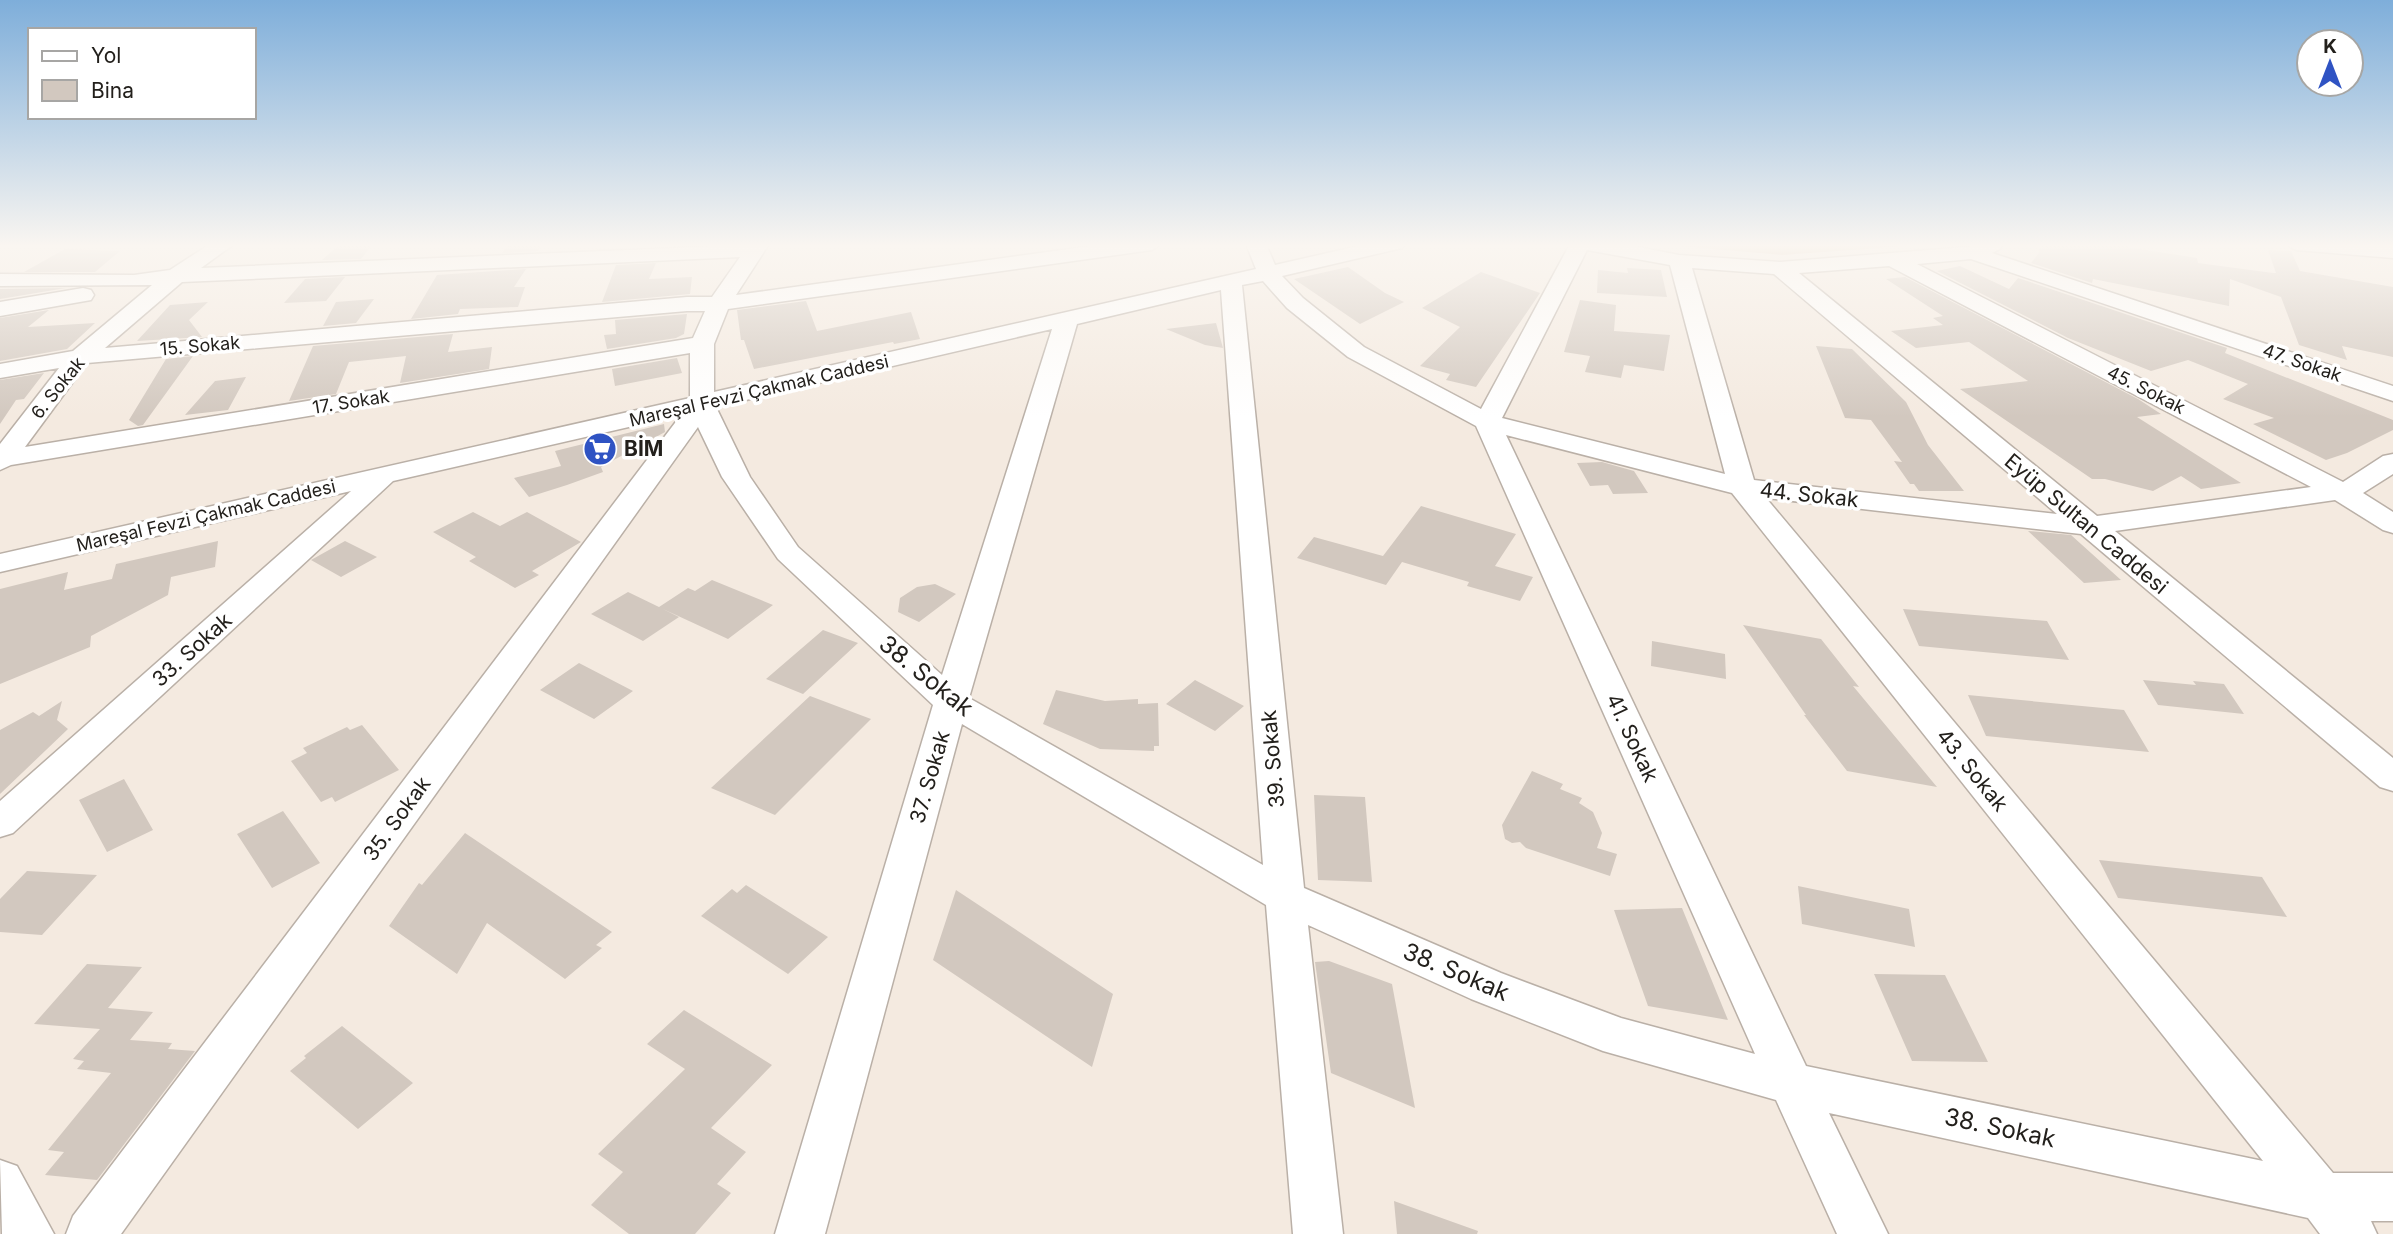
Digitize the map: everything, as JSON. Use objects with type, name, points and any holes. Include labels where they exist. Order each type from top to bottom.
[{"type":"street","points":[[0,309],[43,302]]},
{"type":"street","name":"6. Sokak","points":[[0,460],[80,357],[146,302]]},
{"type":"street","name":"15. Sokak","points":[[0,371],[80,357],[736,302]]},
{"type":"street","name":"Mareşal Fevzi Çakmak Caddesi","points":[[0,563],[1150,302]]},
{"type":"street","name":"39. Sokak","points":[[1233,302],[1285,897],[1318,1234]]},
{"type":"street","name":"44. Sokak","points":[[1295,302],[1356,352],[1488,422],[1742,487],[2089,526],[2340,491],[2355,487],[2393,462]]},
{"type":"street","points":[[1488,422],[1550,302]]},
{"type":"street","name":"43. Sokak","points":[[1690,302],[1742,487],[2351,1234]]},
{"type":"street","name":"Eyüp Sultan Caddesi","points":[[1820,302],[2393,778]]},
{"type":"street","name":"45. Sokak","points":[[1974,302],[2340,491],[2393,524]]},
{"type":"street","name":"47. Sokak","points":[[2118,302],[2393,394]]},
{"type":"street","points":[[702,404],[702,344],[719,304]]},
{"type":"street","name":"37. Sokak","points":[[800,1234],[951,702],[1066,321]]},
{"type":"street","name":"17. Sokak","points":[[0,460],[702,344]]},
{"type":"street","name":"38. Sokak","points":[[702,404],[736,477],[788,553],[951,702],[1285,897],[1486,986],[1619,1037],[1791,1084],[2321,1197],[2393,1197]]},
{"type":"street","name":"35. Sokak","points":[[91,1234],[702,404]]},
{"type":"street","name":"41. Sokak","points":[[1488,422],[1791,1084],[1863,1234]]},
{"type":"street","name":"33. Sokak","points":[[0,823],[384,476]]},
{"type":"street","points":[[0,1183],[30,1234]]},
{"type":"building","points":[[208,302],[189,320],[202,337],[137,341],[170,305]]},
{"type":"building","points":[[336,302],[372,302],[356,323],[323,326]]},
{"type":"building","points":[[421,302],[520,302],[518,307],[460,309],[458,314],[411,319]]},
{"type":"building","points":[[806,302],[817,331],[911,312],[920,339],[754,369],[744,340],[741,340],[737,310]]},
{"type":"building","points":[[1327,302],[1404,302],[1360,324]]},
{"type":"building","points":[[1433,302],[1534,302],[1476,387],[1446,380],[1450,374],[1420,366],[1460,327],[1422,308]]},
{"type":"building","points":[[1580,302],[1616,305],[1614,331],[1670,335],[1664,371],[1624,365],[1621,378],[1585,372],[1590,356],[1564,352]]},
{"type":"building","points":[[1921,302],[1952,302],[2138,399],[2161,414],[2137,417],[2241,483],[2201,489],[2181,476],[2153,491],[2105,479],[2092,479],[1960,389],[2028,381],[1969,342],[1916,348],[1891,331],[1943,325],[1933,318],[1943,316]]},
{"type":"building","points":[[1997,302],[2088,302],[2227,348],[2225,353],[2393,420],[2393,430],[2347,453],[2326,460],[2253,424],[2274,418],[2223,399],[2248,384],[2188,360],[2151,371],[2068,338]]},
{"type":"building","points":[[2207,302],[2229,302],[2229,306]]},
{"type":"building","points":[[2283,302],[2393,302],[2393,357],[2342,346],[2347,360],[2299,345]]},
{"type":"building","points":[[49,310],[28,327],[95,323],[67,349],[0,361],[0,318]]},
{"type":"building","points":[[687,314],[684,334],[676,338],[607,349],[604,335],[616,334],[615,320]]},
{"type":"building","points":[[1216,323],[1223,348],[1205,345],[1166,329]]},
{"type":"building","points":[[453,334],[448,352],[492,347],[489,369],[400,383],[406,356],[349,362],[336,394],[289,401],[313,346]]},
{"type":"building","points":[[1816,346],[1852,349],[1906,402],[1928,445],[1964,491],[1919,491],[1914,484],[1910,484],[1894,461],[1902,462],[1871,420],[1845,418]]},
{"type":"building","points":[[193,356],[143,425],[138,426],[129,420],[166,359]]},
{"type":"building","points":[[677,358],[682,373],[615,386],[612,369]]},
{"type":"building","points":[[44,373],[24,399],[16,400],[0,424],[0,380]]},
{"type":"building","points":[[246,377],[228,410],[185,415],[215,381]]},
{"type":"building","points":[[664,424],[665,432],[601,467],[603,472],[567,485],[529,497],[514,478],[561,466],[555,451]]},
{"type":"building","points":[[1602,462],[1634,471],[1648,493],[1613,494],[1608,485],[1590,486],[1577,463]]},
{"type":"building","points":[[1421,506],[1516,534],[1495,566],[1533,577],[1520,601],[1467,586],[1469,582],[1402,562],[1386,585],[1297,558],[1314,537],[1383,556]]},
{"type":"building","points":[[473,512],[500,526],[527,512],[581,542],[532,571],[539,575],[515,588],[469,561],[476,557],[433,532]]},
{"type":"building","points":[[2028,531],[2071,535],[2121,580],[2084,583]]},
{"type":"building","points":[[218,541],[215,567],[171,577],[168,595],[91,636],[90,647],[0,684],[0,589],[68,572],[64,590],[112,579],[116,564]]},
{"type":"building","points":[[345,541],[377,557],[341,577],[311,560]]},
{"type":"building","points":[[712,580],[773,605],[728,639],[663,609],[679,617],[643,641],[591,614],[628,592],[659,607],[688,588],[695,591]]},
{"type":"building","points":[[935,584],[956,594],[919,622],[898,612],[900,598],[917,587]]},
{"type":"building","points":[[1903,609],[2047,621],[2069,660],[1919,646]]},
{"type":"building","points":[[1743,625],[1821,639],[1859,687],[1853,686],[1937,787],[1847,771],[1804,715]]},
{"type":"building","points":[[823,630],[858,643],[803,694],[766,679]]},
{"type":"building","points":[[1652,641],[1725,654],[1726,679],[1651,666]]},
{"type":"building","points":[[579,663],[633,691],[594,719],[540,690]]},
{"type":"building","points":[[1195,680],[1244,706],[1215,731],[1166,704]]},
{"type":"building","points":[[2143,680],[2196,685],[2193,681],[2224,684],[2244,714],[2158,705]]},
{"type":"building","points":[[1056,690],[1105,701],[1138,699],[1138,704],[1158,703],[1159,746],[1154,746],[1154,751],[1100,749],[1043,724]]},
{"type":"building","points":[[1968,695],[2124,710],[2149,752],[1986,736]]},
{"type":"building","points":[[810,696],[871,719],[775,815],[711,788]]},
{"type":"building","points":[[62,701],[57,720],[68,729],[0,794],[0,730],[33,712],[39,716]]},
{"type":"building","points":[[362,725],[399,770],[335,802],[332,797],[321,802],[291,761],[307,753],[303,748],[347,727],[350,730]]},
{"type":"building","points":[[1532,771],[1563,784],[1560,789],[1582,798],[1579,803],[1593,812],[1602,833],[1597,848],[1617,854],[1610,876],[1526,848],[1520,842],[1512,843],[1505,839],[1502,825]]},
{"type":"building","points":[[124,779],[153,830],[107,852],[79,800]]},
{"type":"building","points":[[1314,795],[1365,797],[1372,882],[1318,880]]},
{"type":"building","points":[[283,811],[320,863],[272,888],[237,834]]},
{"type":"building","points":[[465,833],[612,932],[596,945],[602,948],[565,979],[487,923],[457,974],[389,926],[419,883],[422,885]]},
{"type":"building","points":[[2099,860],[2262,877],[2287,917],[2118,898]]},
{"type":"building","points":[[27,871],[97,875],[42,935],[0,932],[0,899]]},
{"type":"building","points":[[746,885],[828,937],[788,974],[701,916],[732,889],[737,893]]},
{"type":"building","points":[[1798,886],[1909,909],[1915,947],[1802,924]]},
{"type":"building","points":[[956,890],[1113,994],[1092,1067],[933,960]]},
{"type":"building","points":[[1682,908],[1728,1020],[1648,1006],[1614,910]]},
{"type":"building","points":[[1329,961],[1392,984],[1415,1108],[1331,1073],[1315,962]]},
{"type":"building","points":[[87,964],[142,967],[108,1008],[153,1012],[130,1040],[172,1043],[168,1049],[195,1051],[97,1180],[45,1175],[64,1152],[48,1150],[111,1073],[77,1069],[84,1061],[73,1059],[100,1029],[34,1024]]},
{"type":"building","points":[[1874,974],[1945,975],[1988,1062],[1912,1061]]},
{"type":"building","points":[[684,1010],[772,1065],[711,1128],[746,1152],[717,1184],[731,1193],[695,1234],[629,1234],[591,1205],[623,1172],[598,1154],[685,1069],[647,1044]]},
{"type":"building","points":[[342,1026],[413,1083],[358,1129],[290,1071],[306,1058],[304,1056]]},
{"type":"building","points":[[1394,1201],[1478,1231],[1477,1234],[1397,1234]]},
{"type":"place","name":"BİM","points":[[600,449]]}]
